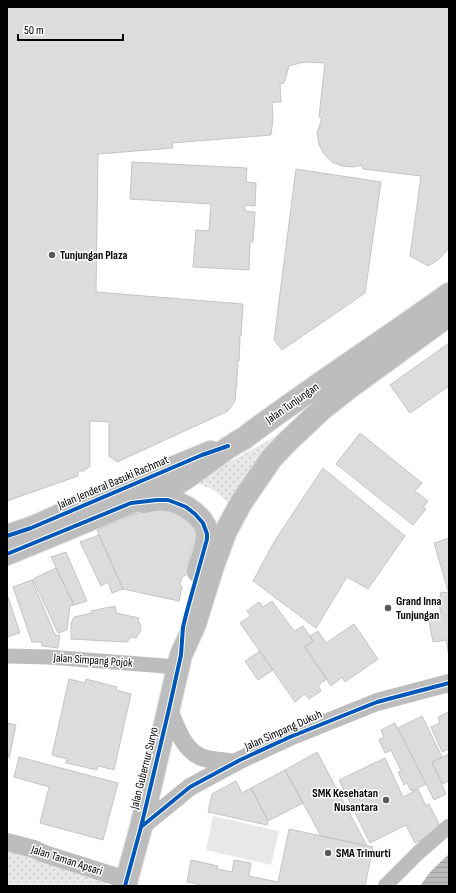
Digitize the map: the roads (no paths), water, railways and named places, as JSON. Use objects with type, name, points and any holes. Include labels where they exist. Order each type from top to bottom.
[{"type":"main road","name":"Jalan Tunjungan","points":[[131,503],[188,478],[228,446],[243,439],[449,294]]},
{"type":"main road","name":"Jalan Tunjungan","points":[[230,524],[241,503],[271,459],[287,442],[322,409],[350,387],[449,315]]},
{"type":"main road","name":"Jalan Jenderal Basuki Rachmat","points":[[7,536],[32,528],[202,455],[228,446]]},
{"type":"main road","points":[[7,554],[131,503],[168,500],[176,502],[186,508],[204,523],[207,539],[184,627],[180,661]]},
{"type":"main road","name":"Jalan Gubernur Suryo","points":[[126,883],[141,827],[180,661],[195,624],[213,566],[230,524]]},
{"type":"street","name":"Jalan Simpang Pojok","points":[[7,656],[180,661]]},
{"type":"street","name":"Jalan Simpang Dukuh","points":[[141,827],[190,787],[301,731],[377,702],[449,683]]},
{"type":"street","name":"Jalan Simpang Dukuh","points":[[169,709],[178,732],[186,744],[194,752],[203,758],[235,763]]},
{"type":"street","points":[[385,886],[418,853],[449,826]]},
{"type":"street","name":"Jalan Taman Apsari","points":[[7,842],[34,849],[126,883]]},
{"type":"place","name":"Tunjungan Plaza","points":[[52,255]]},
{"type":"place","name":"Grand Inna Tunjungan","points":[[388,608]]},
{"type":"place","name":"SMK Kesehatan Nusantara","points":[[386,800]]},
{"type":"place","name":"SMA Trimurti","points":[[328,853]]}]
